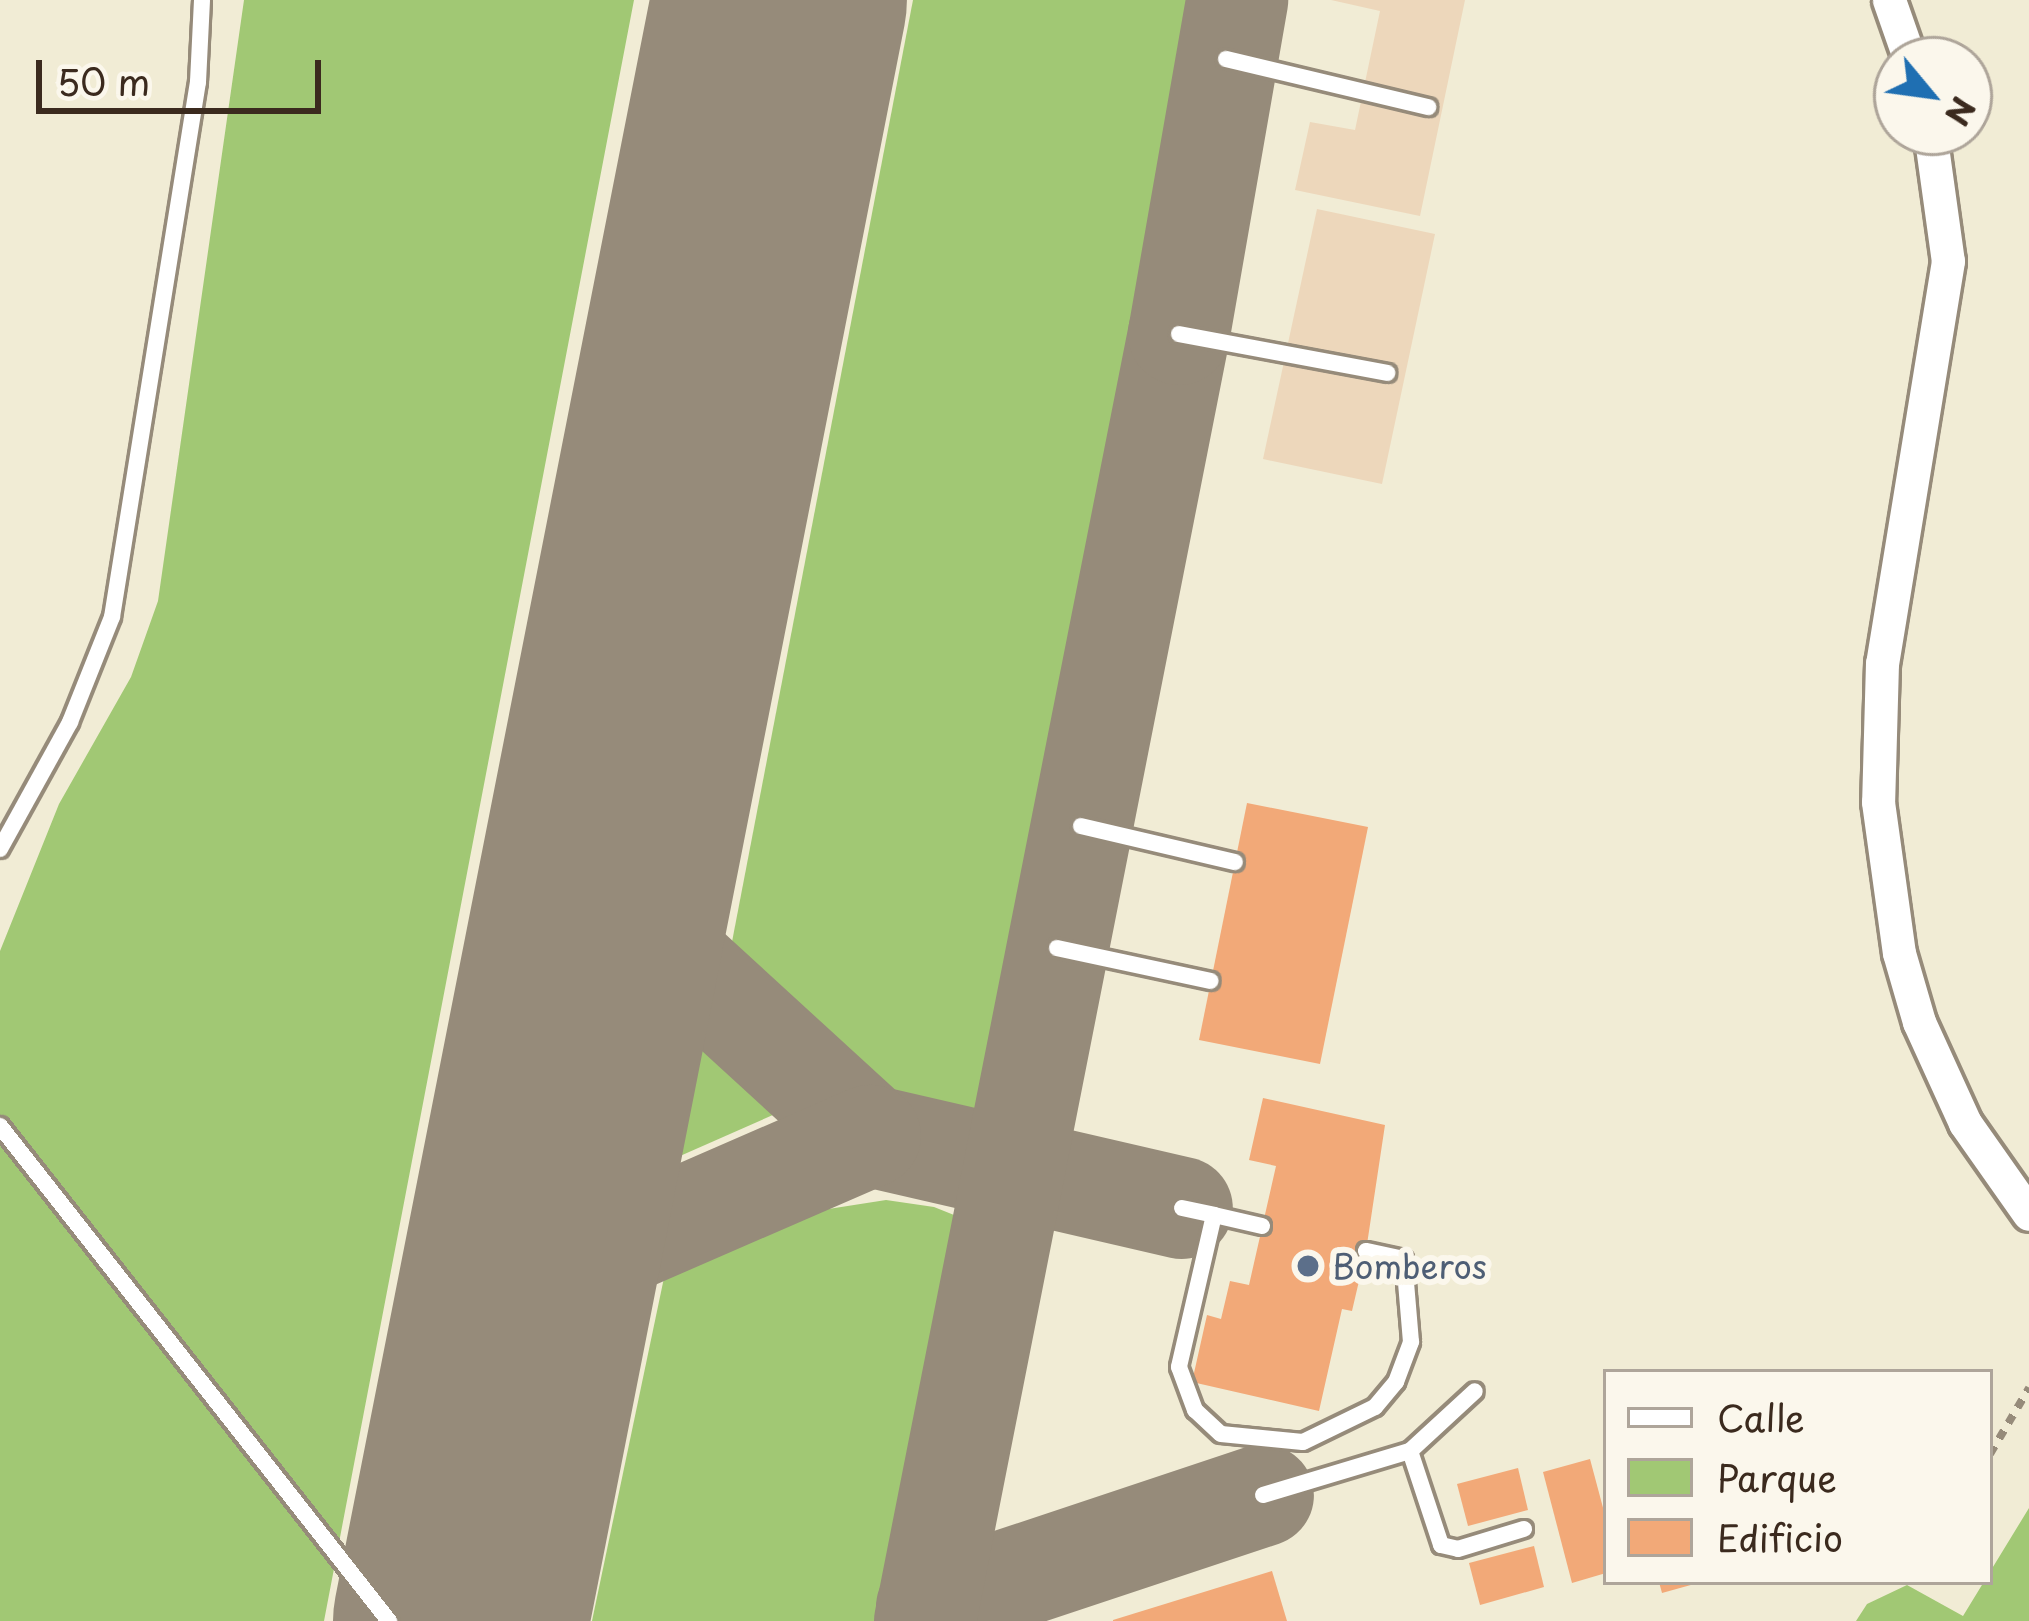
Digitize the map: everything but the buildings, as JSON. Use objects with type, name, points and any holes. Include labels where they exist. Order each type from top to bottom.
[{"type":"street","points":[[1889,0],[1902,36]]},
{"type":"street","points":[[1933,156],[1948,261],[1882,663],[1878,802],[1899,953],[1918,1022],[1964,1123],[2029,1214]]},
{"type":"lane","points":[[0,849],[78,706],[112,617],[195,105],[202,0]]},
{"type":"lane","points":[[1226,59],[1428,107]]},
{"type":"lane","points":[[1179,334],[1387,374]]},
{"type":"lane","points":[[1081,826],[1235,862]]},
{"type":"lane","points":[[1057,948],[1211,981]]},
{"type":"lane","points":[[0,1126],[389,1621]]},
{"type":"lane","points":[[1182,1208],[1262,1226]]},
{"type":"lane","points":[[1214,1215],[1179,1366],[1195,1410],[1221,1434],[1303,1442],[1376,1407],[1396,1382],[1411,1342],[1404,1259],[1366,1251]]},
{"type":"lane","points":[[1263,1495],[1410,1450],[1475,1391]]},
{"type":"lane","points":[[1410,1450],[1441,1545],[1458,1549],[1524,1528]]},
{"type":"path","points":[[1993,1449],[2029,1388]]},
{"type":"shaded area","points":[[1331,0],[1465,0],[1420,216],[1295,190],[1310,122],[1355,130],[1380,11]]},
{"type":"shaded area","points":[[1317,209],[1435,234],[1382,484],[1263,459]]},
{"type":"green space","points":[[244,0],[634,0],[324,1621],[0,1621],[0,951],[59,804],[131,677],[158,601]]},
{"type":"green space","points":[[913,0],[1217,0],[1002,1103],[988,1115],[915,1104],[859,1081],[807,1046],[766,1003],[731,947]]},
{"type":"green space","points":[[706,1031],[791,1107],[680,1156]]},
{"type":"green space","points":[[886,1200],[934,1207],[964,1219],[971,1235],[899,1621],[592,1621],[665,1273],[790,1215]]},
{"type":"green space","points":[[2029,1508],[2029,1621],[1856,1621],[1867,1604],[1907,1585],[1963,1616],[1982,1585],[1993,1585],[1993,1567]]},
{"type":"taxiway","points":[[925,1621],[1179,334],[1237,0]]},
{"type":"taxiway","points":[[605,893],[870,1136],[1182,1208]]},
{"type":"taxiway","points":[[527,1285],[870,1136]]},
{"type":"taxiway","points":[[927,1607],[1263,1495]]},
{"type":"runway","points":[[460,1621],[779,0]]},
{"type":"place","name":"Bomberos","points":[[1308,1266]]}]
